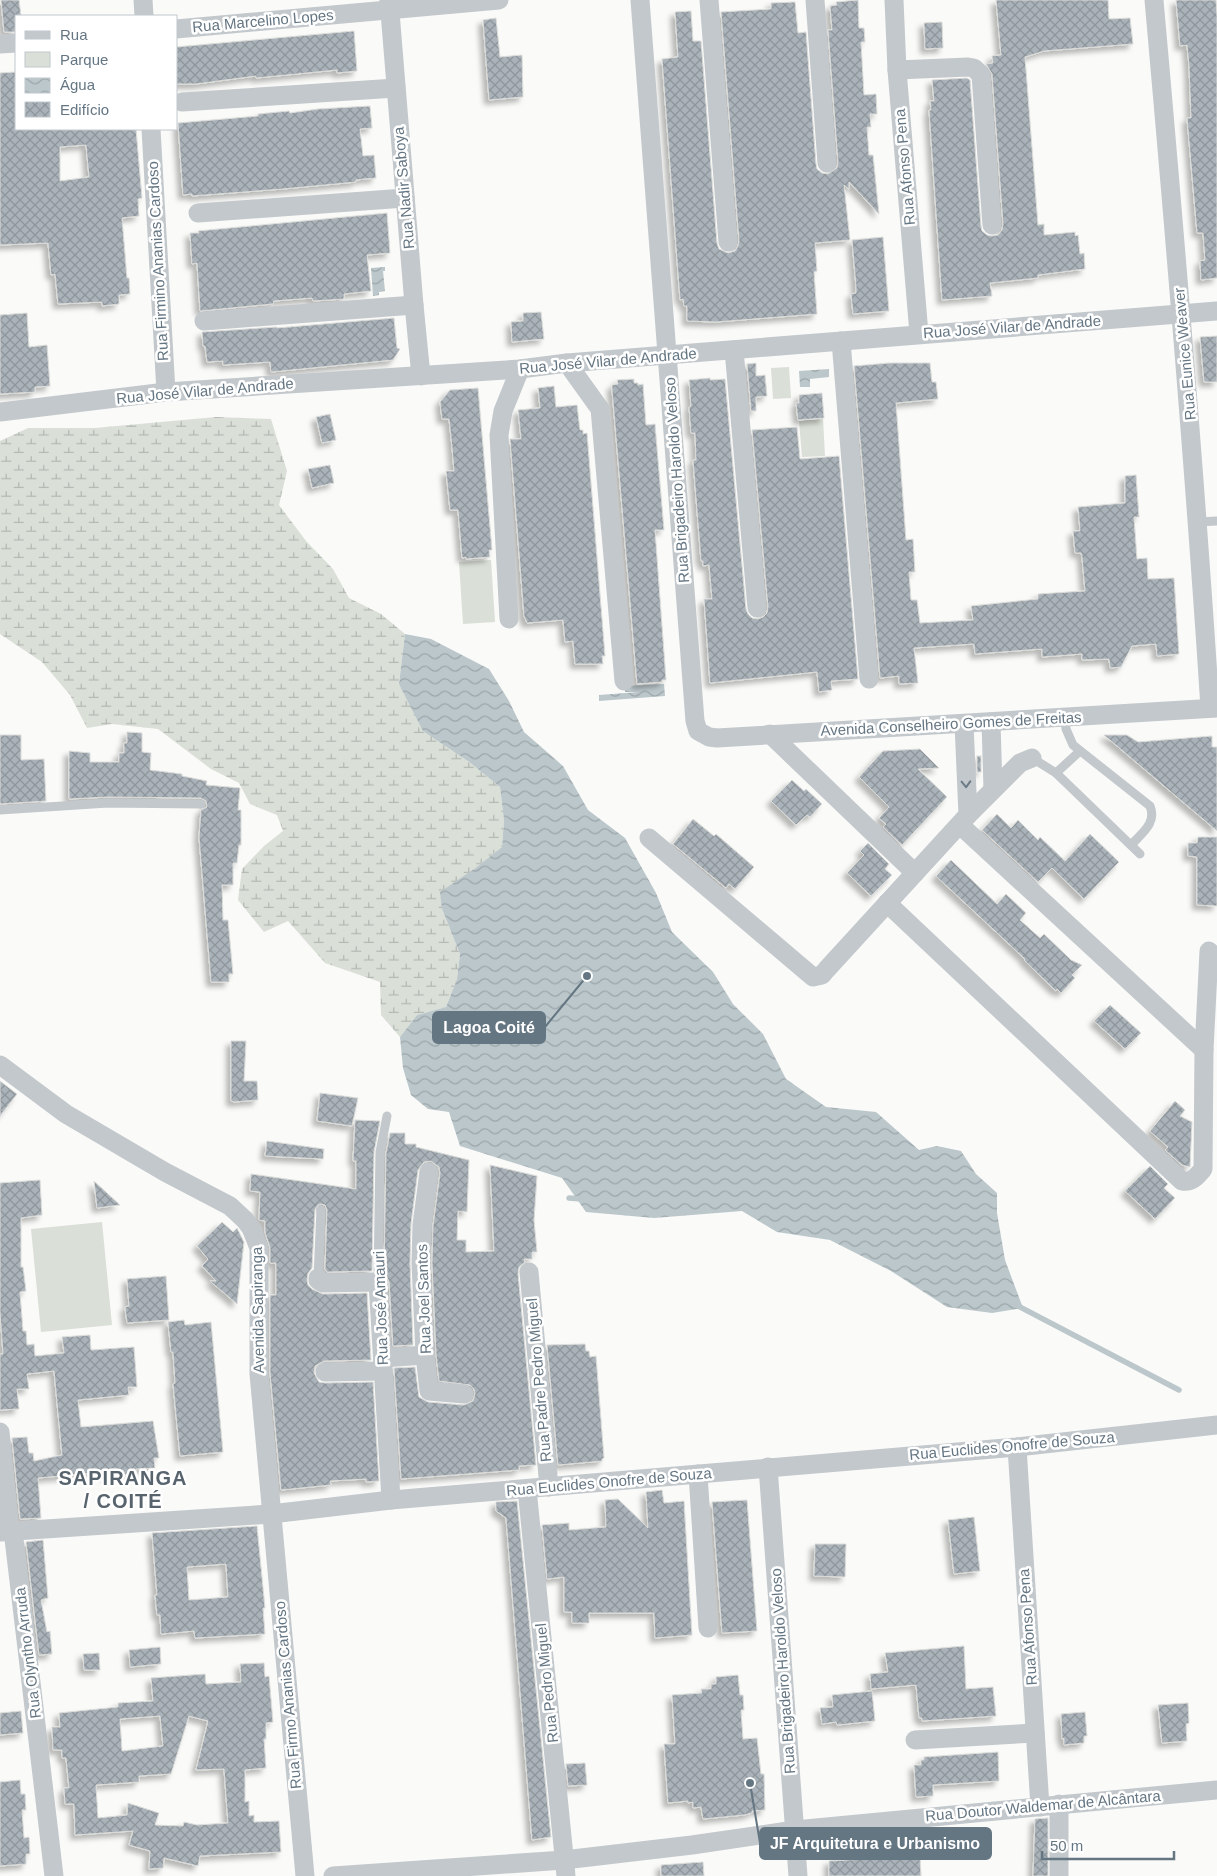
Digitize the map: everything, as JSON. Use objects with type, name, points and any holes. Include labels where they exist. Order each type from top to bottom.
[{"type":"street","points":[[142,0],[144,15]]},
{"type":"street","name":"Rua Marcelino Lopes","points":[[178,29],[389,5],[499,0]]},
{"type":"street","name":"Rua Brigadeiro Haroldo Veloso","points":[[640,0],[695,721]]},
{"type":"street","points":[[709,0],[728,242]]},
{"type":"street","points":[[816,0],[827,163]]},
{"type":"street","name":"Rua Afonso Pena","points":[[894,0],[897,70],[919,334]]},
{"type":"street","name":"Rua Eunice Weaver","points":[[1154,0],[1214,708]]},
{"type":"street","name":"Rua Nadir Saboya","points":[[389,5],[421,376]]},
{"type":"street","points":[[0,44],[15,43]]},
{"type":"street","points":[[897,70],[968,67],[974,68],[981,76],[992,225]]},
{"type":"street","points":[[182,102],[396,88]]},
{"type":"street","name":"Rua Firmino Ananias Cardoso","points":[[151,130],[166,392]]},
{"type":"street","points":[[198,213],[405,198]]},
{"type":"street","points":[[204,321],[414,305]]},
{"type":"street","name":"Rua José Vilar de Andrade","points":[[0,412],[166,392],[520,369],[919,334],[1217,311]]},
{"type":"street","points":[[841,341],[869,679]]},
{"type":"street","points":[[734,350],[757,608]]},
{"type":"street","points":[[567,364],[600,409],[624,681]]},
{"type":"street","points":[[510,619],[499,435],[503,411],[520,369]]},
{"type":"street","name":"Avenida Conselheiro Gomes de Freitas","points":[[695,721],[698,732],[709,737],[964,724],[1214,708]]},
{"type":"street","points":[[991,722],[993,789]]},
{"type":"street","points":[[964,724],[964,820],[1204,1050]]},
{"type":"street","points":[[770,734],[915,873]]},
{"type":"street","points":[[649,838],[813,977],[822,974],[993,789],[1020,763],[1032,758]]},
{"type":"street","points":[[887,903],[1182,1181],[1188,1182],[1195,1178],[1203,1169],[1204,1050],[1209,951]]},
{"type":"street","name":"Avenida Sapiranga","points":[[0,1065],[66,1114],[124,1149],[230,1206],[251,1228],[259,1248],[259,1374],[271,1514]]},
{"type":"street","name":"Rua Joel Santos","points":[[429,1172],[422,1225],[421,1262],[425,1355],[430,1391],[464,1394]]},
{"type":"street","name":"Rua Padre Pedro Miguel","points":[[529,1272],[549,1487]]},
{"type":"street","points":[[318,1278],[323,1283],[378,1282]]},
{"type":"street","name":"Rua José Amauri","points":[[378,1282],[391,1500]]},
{"type":"street","points":[[325,1372],[383,1364],[425,1355]]},
{"type":"street","name":"Rua Euclides Onofre de Souza","points":[[5,1531],[271,1514],[391,1500],[1017,1447],[1217,1426]]},
{"type":"street","name":"Rua Olyntho Arruda","points":[[0,1432],[5,1531],[14,1538],[54,1876]]},
{"type":"street","name":"Rua Afonso Pena","points":[[1017,1447],[1040,1806]]},
{"type":"street","name":"Rua Brigadeiro Haroldo Veloso","points":[[768,1467],[798,1876]]},
{"type":"street","points":[[698,1474],[708,1628]]},
{"type":"street","name":"Rua Pedro Miguel","points":[[527,1489],[565,1868]]},
{"type":"street","name":"Rua Firmo Ananias Cardoso","points":[[271,1514],[305,1876]]},
{"type":"street","points":[[915,1740],[1035,1733]]},
{"type":"street","name":"Rua Doutor Waldemar de Alcântara","points":[[333,1876],[565,1868],[692,1845],[795,1830],[1217,1790]]},
{"type":"street","points":[[1059,1876],[1060,1804]]},
{"type":"lane","points":[[1198,522],[1217,521]]},
{"type":"lane","points":[[1065,717],[1066,728],[1073,745],[1150,806],[1153,813],[1152,821],[1131,846]]},
{"type":"lane","points":[[1056,773],[1080,751]]},
{"type":"lane","points":[[1032,758],[1056,773],[1140,854]]},
{"type":"lane","points":[[0,810],[108,804],[201,804]]},
{"type":"lane","name":"Rua José Amauri","points":[[378,1282],[380,1152],[387,1116]]},
{"type":"lane","points":[[318,1278],[317,1260],[321,1210]]},
{"type":"green space","points":[[789,367],[791,398],[773,399],[771,368]]},
{"type":"green space","points":[[216,417],[271,419],[287,471],[279,505],[306,541],[333,569],[349,598],[381,614],[405,634],[399,684],[468,761],[500,787],[504,820],[502,847],[474,869],[442,909],[460,954],[457,979],[446,1007],[417,1015],[400,1037],[381,1015],[380,982],[325,963],[288,921],[264,932],[238,900],[242,869],[264,846],[283,831],[277,815],[250,804],[239,783],[211,769],[158,729],[112,724],[87,728],[70,695],[42,662],[0,634],[0,441],[28,428],[95,428]]},
{"type":"green space","points":[[823,419],[825,456],[802,457],[799,421]]},
{"type":"green space","points":[[491,560],[495,622],[463,624],[459,562]]},
{"type":"green space","points":[[102,1222],[112,1325],[41,1332],[31,1229]]},
{"type":"water","points":[[385,267],[385,271],[383,271],[385,291],[373,296],[371,268]]},
{"type":"water","points":[[829,369],[829,377],[810,379],[810,387],[800,387],[799,371]]},
{"type":"water","points":[[405,634],[431,639],[489,669],[509,701],[524,732],[563,766],[588,810],[625,838],[656,893],[672,932],[713,972],[733,1004],[763,1034],[786,1079],[826,1107],[876,1112],[919,1150],[937,1146],[961,1151],[976,1174],[997,1193],[997,1213],[1005,1260],[1023,1308],[992,1313],[947,1307],[891,1271],[830,1240],[777,1232],[742,1211],[654,1218],[586,1212],[562,1178],[460,1146],[449,1112],[428,1109],[411,1095],[403,1068],[400,1037],[417,1015],[446,1007],[457,979],[460,954],[442,909],[440,892],[502,847],[504,820],[500,787],[468,761],[423,731],[399,684]]},
{"type":"water","points":[[664,684],[665,696],[599,701],[599,695],[639,692],[625,692],[625,686]]},
{"type":"building","points":[[1,0],[19,0],[21,15],[15,15],[15,32],[4,32]]},
{"type":"building","points":[[858,0],[859,28],[864,28],[865,42],[861,42],[864,95],[876,94],[877,114],[870,114],[871,127],[867,127],[869,155],[873,155],[879,214],[849,182],[849,189],[844,185],[850,240],[815,243],[817,271],[814,272],[817,314],[716,322],[687,321],[687,306],[684,306],[683,299],[680,300],[662,59],[678,57],[675,12],[691,11],[693,41],[701,41],[717,243],[719,249],[728,253],[735,251],[739,241],[721,12],[771,9],[771,3],[795,2],[798,33],[806,32],[816,164],[817,169],[822,173],[828,174],[837,168],[838,162],[828,30],[832,30],[830,6],[837,5],[836,2]]},
{"type":"building","points":[[996,0],[1108,0],[1109,19],[1130,18],[1133,44],[1044,51],[1025,57],[1038,225],[1044,224],[1044,235],[1075,232],[1075,236],[1078,235],[1080,254],[1084,253],[1085,269],[1038,275],[1038,278],[990,283],[992,296],[942,300],[929,110],[931,110],[930,101],[934,101],[932,80],[967,78],[970,80],[981,226],[982,231],[987,235],[998,235],[1002,230],[1003,224],[992,74],[986,64],[993,63],[992,56],[1001,55]]},
{"type":"building","points":[[1176,0],[1216,0],[1217,278],[1201,280],[1200,261],[1205,260],[1203,233],[1197,233],[1187,118],[1191,118],[1189,66],[1187,45],[1180,46]]},
{"type":"building","points":[[496,18],[500,57],[522,55],[523,97],[489,100],[483,20]]},
{"type":"building","points":[[942,22],[943,48],[925,49],[924,23]]},
{"type":"building","points":[[354,31],[357,71],[337,73],[337,70],[256,78],[256,76],[196,84],[178,84],[178,47]]},
{"type":"building","points":[[15,72],[15,130],[136,130],[142,198],[138,199],[139,216],[122,218],[130,294],[119,295],[119,304],[102,306],[102,302],[58,304],[55,274],[51,275],[48,243],[0,245],[0,73]],"holes":[[[86,145],[89,177],[60,181],[60,147]]]},
{"type":"building","points":[[370,106],[372,128],[360,129],[363,156],[374,155],[376,178],[356,180],[356,182],[283,189],[192,196],[192,194],[183,195],[178,123],[258,116],[258,114],[289,111],[290,113],[318,109]]},
{"type":"building","points":[[387,213],[390,253],[367,255],[371,291],[344,294],[344,299],[313,301],[312,298],[274,301],[273,304],[200,311],[197,263],[192,264],[190,233]]},
{"type":"building","points":[[883,237],[889,311],[853,314],[851,294],[856,293],[856,287],[852,240]]},
{"type":"building","points":[[541,312],[544,339],[512,342],[511,322],[523,321],[523,313]]},
{"type":"building","points":[[27,313],[29,347],[47,345],[50,386],[35,387],[35,392],[0,394],[0,315]]},
{"type":"building","points":[[394,318],[397,348],[400,349],[393,360],[271,372],[270,362],[223,365],[223,361],[207,362],[205,346],[203,346],[202,332]]},
{"type":"building","points":[[1217,336],[1217,382],[1204,382],[1200,337]]},
{"type":"building","points":[[756,363],[756,376],[765,375],[767,396],[756,397],[756,411],[751,411],[747,364]]},
{"type":"building","points":[[889,363],[930,363],[932,382],[936,382],[938,399],[896,403],[906,540],[913,539],[915,572],[909,572],[911,600],[917,600],[920,623],[973,620],[971,606],[1038,599],[1038,594],[1085,591],[1082,557],[1081,553],[1075,553],[1073,531],[1080,531],[1078,507],[1125,503],[1125,476],[1136,475],[1139,517],[1134,517],[1137,559],[1147,558],[1148,579],[1174,578],[1179,654],[1157,656],[1156,644],[1132,646],[1121,667],[1110,668],[1109,659],[1082,660],[1082,654],[1042,657],[1042,649],[975,654],[974,644],[914,648],[918,683],[899,684],[899,676],[880,678],[854,366]]},
{"type":"building","points":[[710,378],[710,380],[725,379],[746,609],[752,618],[758,619],[763,617],[767,613],[768,607],[752,430],[797,427],[800,459],[839,456],[858,679],[831,681],[832,690],[819,692],[817,672],[710,683],[704,599],[712,599],[709,565],[703,566],[703,561],[701,561],[693,460],[696,460],[695,433],[691,433],[689,380]]},
{"type":"building","points":[[634,379],[634,383],[638,383],[638,385],[643,384],[646,425],[655,424],[664,530],[655,530],[666,680],[637,684],[612,390],[612,385],[618,384],[617,380]]},
{"type":"building","points":[[554,386],[556,407],[577,405],[580,430],[583,430],[583,434],[587,433],[605,656],[602,656],[603,664],[575,664],[573,641],[565,642],[563,620],[527,623],[524,616],[510,439],[521,439],[518,410],[540,408],[538,388]]},
{"type":"building","points":[[478,388],[492,550],[489,550],[490,557],[466,559],[466,557],[462,558],[458,510],[450,510],[446,471],[454,471],[452,447],[449,419],[442,419],[440,402],[450,390]]},
{"type":"building","points":[[822,393],[824,418],[798,420],[796,403],[799,403],[799,395]]},
{"type":"building","points":[[330,414],[336,440],[322,443],[316,417]]},
{"type":"building","points":[[330,465],[334,483],[312,488],[308,469]]},
{"type":"building","points":[[127,732],[142,733],[142,752],[151,753],[150,770],[182,774],[182,776],[207,781],[206,785],[240,788],[238,810],[241,810],[241,845],[239,845],[237,863],[233,863],[233,885],[222,885],[223,920],[228,920],[233,974],[229,974],[229,982],[211,982],[199,837],[201,810],[207,807],[206,801],[201,798],[108,797],[69,799],[69,751],[90,753],[90,762],[119,762],[119,753],[124,753],[124,743],[127,743]]},
{"type":"building","points":[[0,735],[21,735],[21,760],[44,759],[46,801],[0,804]]},
{"type":"building","points":[[1104,735],[1127,735],[1138,742],[1212,736],[1212,747],[1217,747],[1217,831]]},
{"type":"building","points":[[920,749],[939,768],[918,769],[947,797],[902,845],[883,827],[886,824],[879,818],[889,807],[859,777],[883,751]]},
{"type":"building","points":[[977,756],[981,756],[981,772],[977,772]]},
{"type":"building","points":[[792,780],[804,791],[806,789],[822,804],[810,817],[807,815],[796,825],[771,801]]},
{"type":"building","points":[[997,814],[1011,828],[1018,820],[1038,840],[1040,837],[1065,861],[1090,834],[1119,862],[1084,899],[1052,868],[1038,882],[982,830]]},
{"type":"building","points":[[693,819],[714,836],[716,834],[754,867],[735,889],[729,884],[726,888],[673,844]]},
{"type":"building","points":[[1198,837],[1217,837],[1217,906],[1197,905],[1197,857],[1188,856],[1188,843],[1197,843]]},
{"type":"building","points":[[868,843],[889,864],[885,869],[892,875],[871,896],[847,873],[864,855],[860,851]]},
{"type":"building","points":[[951,860],[997,904],[1006,894],[1026,913],[1020,920],[1040,938],[1044,934],[1071,960],[1082,965],[1072,975],[1075,978],[1061,993],[1057,989],[1056,991],[1025,959],[936,876]]},
{"type":"building","points":[[1110,1005],[1141,1033],[1125,1049],[1094,1021]]},
{"type":"building","points":[[231,1041],[246,1041],[244,1081],[257,1081],[258,1100],[231,1101]]},
{"type":"building","points":[[0,1081],[17,1094],[0,1116]]},
{"type":"building","points":[[320,1093],[358,1098],[352,1126],[317,1121]]},
{"type":"building","points":[[1175,1101],[1185,1110],[1180,1116],[1192,1122],[1190,1167],[1182,1165],[1165,1150],[1168,1147],[1150,1131]]},
{"type":"building","points":[[355,1120],[380,1121],[374,1152],[372,1271],[327,1272],[325,1269],[327,1210],[325,1205],[321,1204],[315,1209],[312,1268],[308,1273],[307,1280],[308,1285],[312,1289],[323,1294],[367,1293],[371,1360],[324,1361],[315,1366],[314,1373],[319,1382],[325,1383],[373,1382],[379,1481],[366,1482],[366,1479],[330,1481],[331,1485],[281,1490],[270,1373],[270,1295],[276,1295],[276,1263],[270,1263],[270,1248],[265,1232],[265,1221],[259,1220],[260,1192],[250,1191],[251,1174],[356,1189],[356,1161],[353,1161]]},
{"type":"building","points":[[390,1133],[405,1133],[405,1144],[416,1144],[416,1147],[469,1160],[467,1212],[458,1211],[457,1240],[466,1240],[466,1252],[494,1251],[490,1165],[537,1176],[534,1220],[537,1252],[532,1252],[532,1259],[524,1259],[525,1262],[519,1267],[518,1273],[536,1465],[519,1466],[519,1470],[401,1479],[394,1368],[415,1367],[419,1397],[428,1402],[464,1405],[473,1401],[475,1394],[474,1389],[470,1385],[439,1381],[432,1263],[433,1226],[440,1173],[439,1167],[431,1161],[424,1162],[418,1170],[411,1224],[410,1263],[413,1345],[393,1346],[389,1281],[384,1273],[386,1153]]},
{"type":"building","points":[[267,1141],[324,1149],[323,1159],[265,1156]]},
{"type":"building","points":[[1150,1166],[1168,1184],[1164,1188],[1175,1198],[1155,1219],[1125,1191]]},
{"type":"building","points":[[40,1180],[42,1215],[21,1218],[21,1267],[23,1267],[26,1291],[20,1292],[23,1331],[26,1331],[27,1345],[34,1344],[35,1356],[64,1353],[62,1337],[90,1335],[91,1350],[134,1347],[137,1387],[128,1387],[129,1395],[78,1400],[81,1427],[153,1421],[159,1458],[154,1458],[155,1468],[136,1469],[136,1474],[106,1476],[105,1472],[38,1478],[41,1518],[20,1519],[12,1438],[27,1437],[29,1453],[33,1453],[34,1461],[62,1455],[54,1371],[27,1374],[29,1389],[17,1389],[19,1409],[0,1410],[0,1354],[3,1354],[0,1313],[0,1183]]},
{"type":"building","points":[[94,1181],[120,1205],[97,1208]]},
{"type":"building","points":[[222,1222],[233,1232],[237,1228],[244,1242],[237,1304],[210,1281],[216,1281],[202,1266],[208,1259],[197,1246]]},
{"type":"building","points":[[166,1276],[169,1320],[127,1323],[125,1307],[129,1306],[127,1279]]},
{"type":"building","points":[[184,1320],[185,1325],[211,1322],[223,1452],[180,1456],[173,1384],[175,1383],[173,1352],[171,1352],[168,1322]]},
{"type":"building","points":[[585,1344],[586,1351],[589,1351],[590,1357],[596,1356],[604,1458],[602,1461],[558,1465],[547,1345]]},
{"type":"building","points":[[662,1490],[664,1503],[684,1501],[692,1635],[655,1638],[654,1613],[589,1613],[589,1623],[572,1623],[572,1612],[564,1612],[564,1577],[547,1579],[542,1525],[569,1523],[569,1530],[606,1527],[605,1500],[618,1499],[648,1528],[646,1492]]},
{"type":"building","points":[[747,1500],[757,1631],[722,1633],[712,1502]]},
{"type":"building","points":[[517,1501],[551,1837],[532,1840],[506,1518],[496,1511],[496,1502]]},
{"type":"building","points":[[974,1517],[980,1571],[954,1574],[948,1520]]},
{"type":"building","points":[[257,1526],[265,1608],[263,1608],[265,1634],[195,1638],[194,1631],[161,1634],[160,1615],[157,1615],[155,1595],[157,1595],[152,1533]],"holes":[[[226,1564],[228,1597],[189,1600],[187,1567]]]},
{"type":"building","points":[[43,1540],[48,1598],[41,1600],[47,1632],[50,1631],[52,1654],[39,1655],[26,1542]]},
{"type":"building","points":[[815,1544],[846,1544],[845,1577],[814,1576]]},
{"type":"building","points":[[964,1646],[966,1689],[993,1687],[996,1716],[922,1721],[922,1718],[919,1718],[916,1685],[871,1689],[870,1674],[888,1672],[885,1653]]},
{"type":"building","points":[[160,1647],[161,1664],[130,1667],[129,1650]]},
{"type":"building","points":[[99,1653],[100,1670],[84,1670],[83,1654]]},
{"type":"building","points":[[264,1663],[265,1677],[269,1676],[273,1722],[266,1723],[266,1739],[264,1739],[266,1768],[245,1770],[245,1802],[249,1801],[249,1816],[254,1815],[254,1822],[279,1821],[281,1852],[200,1856],[198,1866],[164,1858],[163,1868],[149,1869],[150,1851],[129,1845],[133,1831],[75,1835],[74,1804],[65,1804],[64,1788],[69,1788],[66,1758],[62,1758],[62,1750],[53,1750],[52,1727],[60,1727],[59,1713],[118,1707],[118,1703],[153,1701],[151,1678],[205,1674],[206,1684],[241,1682],[240,1664]],"holes":[[[160,1716],[163,1746],[122,1751],[120,1719]],[[189,1716],[208,1721],[196,1770],[224,1769],[228,1823],[197,1825],[184,1822],[183,1826],[155,1825],[159,1813],[128,1803],[127,1815],[98,1818],[96,1785],[139,1782],[139,1776],[171,1774]]]},
{"type":"building","points":[[738,1675],[740,1695],[743,1695],[744,1710],[741,1710],[743,1739],[757,1738],[761,1774],[764,1774],[765,1810],[752,1811],[752,1813],[744,1815],[703,1819],[701,1807],[693,1808],[693,1802],[668,1803],[664,1744],[675,1744],[672,1695],[702,1693],[701,1689],[711,1689],[711,1684],[716,1684],[716,1677]]},
{"type":"building","points":[[872,1691],[875,1721],[837,1725],[836,1722],[822,1724],[820,1708],[833,1707],[832,1695]]},
{"type":"building","points":[[1188,1703],[1189,1723],[1186,1724],[1187,1741],[1162,1743],[1158,1705]]},
{"type":"building","points":[[21,1711],[23,1733],[0,1735],[0,1713]]},
{"type":"building","points":[[1085,1712],[1087,1736],[1084,1736],[1084,1743],[1064,1745],[1061,1714]]},
{"type":"building","points":[[998,1752],[999,1781],[933,1785],[933,1796],[916,1797],[914,1765],[921,1765],[921,1760],[924,1760],[924,1757]]},
{"type":"building","points":[[585,1763],[587,1785],[568,1786],[566,1764]]},
{"type":"building","points":[[20,1780],[21,1794],[25,1794],[26,1810],[22,1810],[24,1838],[29,1837],[30,1854],[26,1854],[26,1864],[0,1866],[0,1782]]},
{"type":"building","points":[[1048,1818],[1048,1876],[1033,1876],[1035,1819]]},
{"type":"building","points":[[920,1856],[921,1876],[829,1876],[829,1861]]},
{"type":"building","points":[[703,1862],[704,1876],[661,1876],[661,1865]]},
{"type":"waterway","points":[[569,1198],[582,1199]]},
{"type":"waterway","points":[[1016,1305],[1179,1390]]},
{"type":"place","name":"Lagoa Coité","points":[[587,976]]},
{"type":"place","name":"JF Arquitetura e Urbanismo","points":[[750,1783]]},
{"type":"district","name":"SAPIRANGA / COITÉ","points":[[123,1490]]}]
